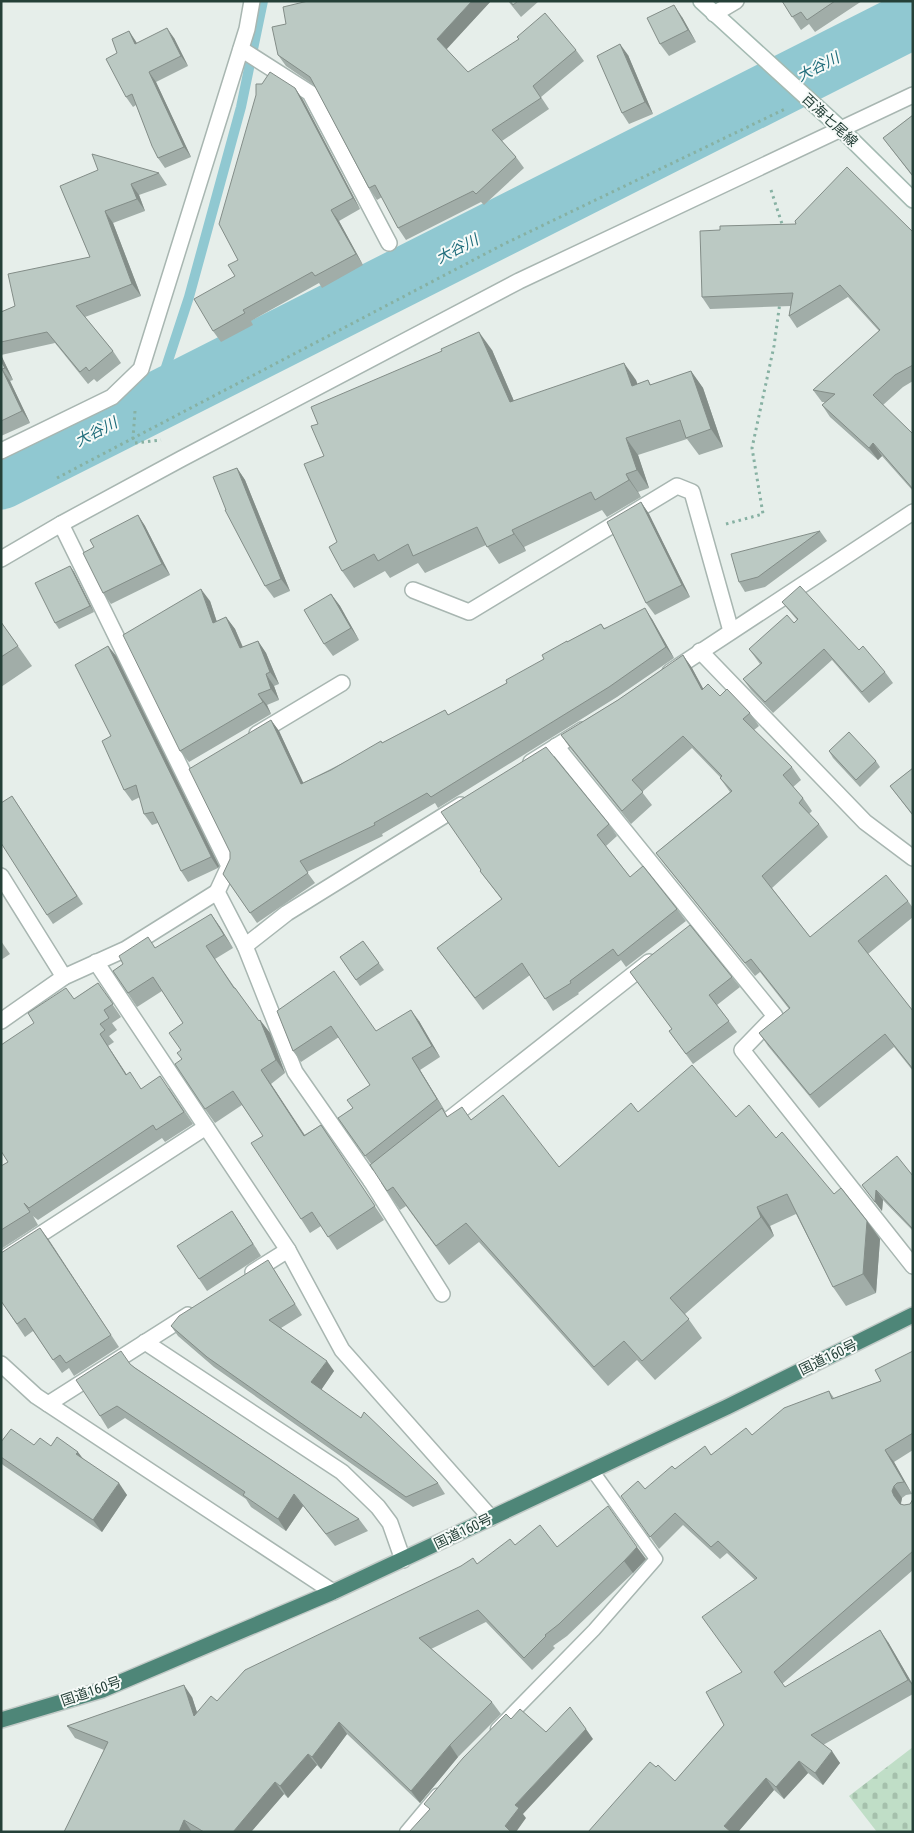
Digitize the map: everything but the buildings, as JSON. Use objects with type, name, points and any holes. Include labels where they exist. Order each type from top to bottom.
[{"type":"highway","name":"国道160号","points":[[1,1720],[102,1690],[333,1592],[727,1407],[913,1315]]},
{"type":"street","points":[[1,451],[112,397],[141,369],[241,50],[252,1]]},
{"type":"street","name":"百海七尾線","points":[[701,1],[840,128],[913,200]]},
{"type":"street","points":[[714,14],[736,1]]},
{"type":"street","points":[[241,50],[310,93],[389,243]]},
{"type":"street","points":[[1,559],[61,524],[277,407],[519,281],[913,95]]},
{"type":"street","points":[[412,590],[469,612],[677,486],[692,492],[731,631]]},
{"type":"street","points":[[661,678],[913,512]]},
{"type":"street","points":[[1,1021],[64,977],[126,950],[217,892],[229,866],[61,524]]},
{"type":"street","points":[[700,651],[865,822],[913,858]]},
{"type":"street","points":[[242,742],[342,684]]},
{"type":"street","points":[[522,767],[597,720]]},
{"type":"street","points":[[556,746],[695,925],[775,1016],[742,1050],[913,1266]]},
{"type":"street","points":[[184,776],[201,767]]},
{"type":"street","points":[[245,946],[287,913],[472,798]]},
{"type":"street","points":[[1,876],[64,977]]},
{"type":"street","points":[[217,892],[245,946],[295,1072],[371,1181],[442,1294]]},
{"type":"street","points":[[434,1132],[660,953]]},
{"type":"street","points":[[96,962],[288,1250],[342,1350],[491,1518]]},
{"type":"street","points":[[1,1260],[206,1127]]},
{"type":"street","points":[[371,1181],[402,1157]]},
{"type":"street","points":[[240,1281],[288,1250]]},
{"type":"street","points":[[48,1404],[200,1306]]},
{"type":"street","points":[[145,1342],[342,1472],[378,1507],[390,1523],[403,1560]]},
{"type":"street","points":[[1,1364],[36,1396],[333,1592]]},
{"type":"lane","points":[[491,1735],[594,1630],[656,1559],[592,1470]]},
{"type":"lane","points":[[406,1832],[445,1786]]},
{"type":"path","points":[[56,478],[504,244],[789,107],[812,104]]},
{"type":"path","points":[[762,166],[783,222],[784,230]]},
{"type":"path","points":[[703,530],[763,514],[752,448],[774,346],[780,301]]},
{"type":"path","points":[[133,438],[136,443],[169,439]]},
{"type":"green space","points":[[913,1747],[913,1832],[877,1832],[849,1796]]},
{"type":"waterway","points":[[160,399],[166,367],[189,297],[241,107],[263,1]]},
{"type":"waterway","name":"大谷川","points":[[1,480],[913,19]]}]
